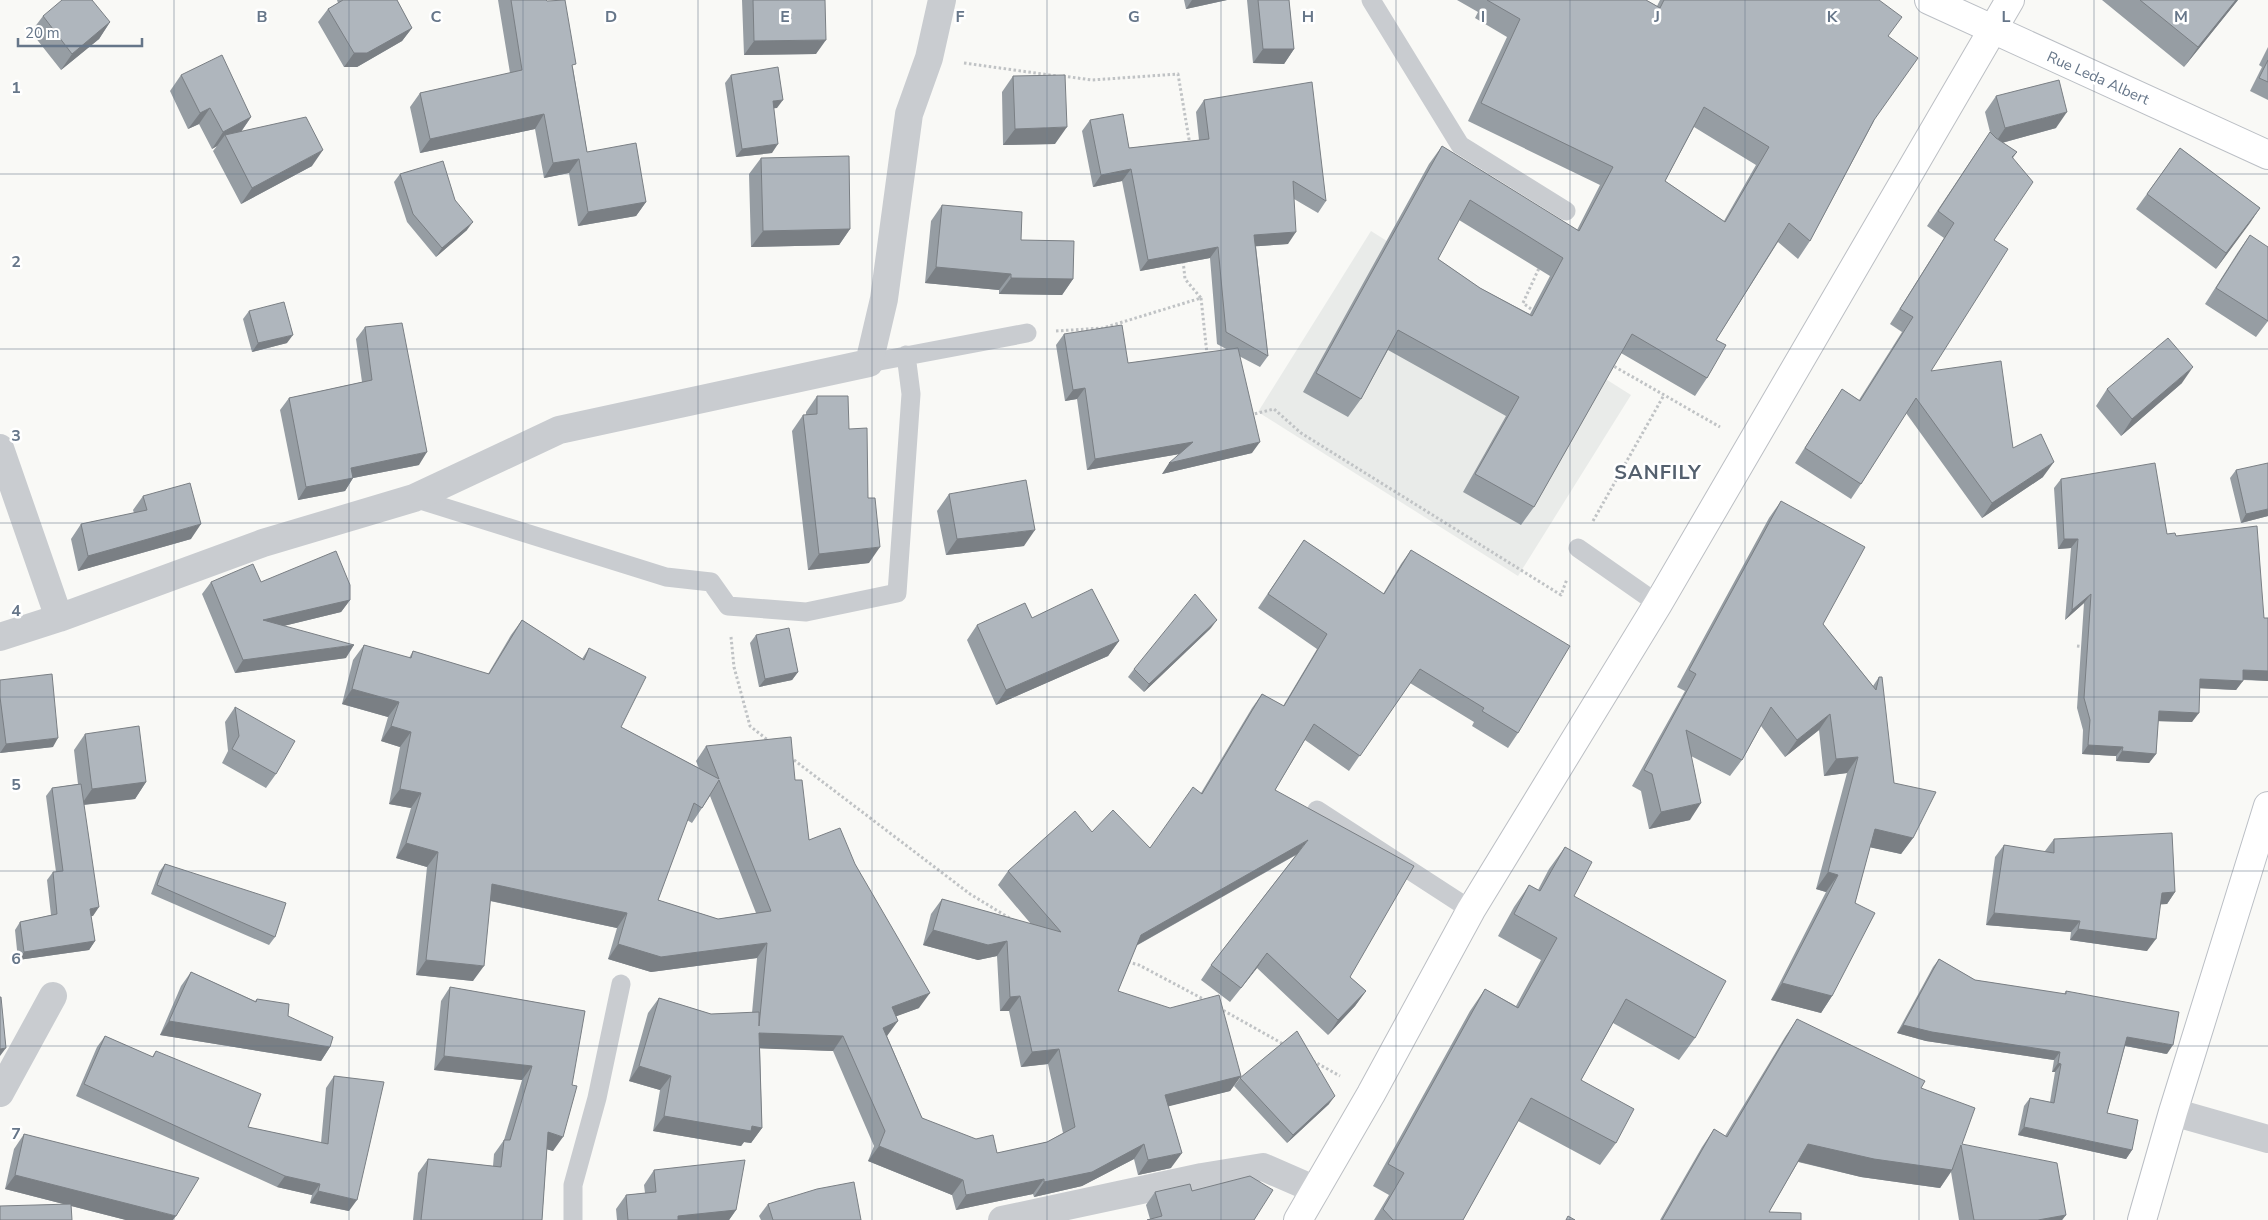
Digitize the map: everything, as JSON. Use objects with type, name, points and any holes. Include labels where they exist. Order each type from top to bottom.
[{"type":"main road","name":"Rue Leda Albert","points":[[1929,0],[2268,156]]},
{"type":"main road","points":[[1298,1220],[1371,1094],[1471,910],[1658,604],[2010,0]]},
{"type":"main road","points":[[2142,1220],[2173,1112],[2268,806]]},
{"type":"street","points":[[0,637],[60,618],[263,543],[414,498],[559,430],[869,363],[884,299],[909,114],[929,58],[942,0]]},
{"type":"street","points":[[0,448],[60,618]]},
{"type":"street","points":[[0,1093],[53,996]]},
{"type":"street","points":[[2173,1112],[2268,1139]]},
{"type":"street","points":[[1002,1220],[1263,1167],[1316,1190]]},
{"type":"lane","points":[[1371,0],[1460,145],[1566,211]]},
{"type":"lane","points":[[869,363],[1026,333]]},
{"type":"lane","points":[[414,498],[666,577],[711,582],[728,606],[806,612],[897,593],[911,394],[906,355]]},
{"type":"lane","points":[[1578,548],[1658,604]]},
{"type":"lane","points":[[1317,810],[1471,910]]},
{"type":"lane","points":[[572,1220],[573,1186],[597,1098],[621,984]]},
{"type":"path","points":[[929,58],[1092,80],[1178,74],[1191,151]]},
{"type":"path","points":[[1183,259],[1185,278],[1201,298],[1207,356]]},
{"type":"path","points":[[1539,314],[1523,303],[1542,261]]},
{"type":"path","points":[[1026,333],[1103,328],[1201,298]]},
{"type":"path","points":[[1608,363],[1751,444]]},
{"type":"path","points":[[1248,415],[1274,409],[1301,433],[1561,595],[1578,548],[1664,395]]},
{"type":"path","points":[[728,606],[734,667],[750,726],[774,744]]},
{"type":"path","points":[[2077,646],[2087,647]]},
{"type":"path","points":[[790,756],[970,894],[1018,924]]},
{"type":"path","points":[[1121,961],[1139,965],[1206,1001]]},
{"type":"path","points":[[1214,1005],[1289,1047]]},
{"type":"path","points":[[1305,1057],[1371,1094]]},
{"type":"shaded area","points":[[1371,231],[1631,395],[1518,576],[1258,412]]},
{"type":"building","points":[[62,0],[92,0],[110,22],[72,54],[43,16]]},
{"type":"building","points":[[343,0],[397,0],[412,28],[367,53],[354,53],[328,9]]},
{"type":"building","points":[[511,0],[565,0],[576,64],[572,65],[587,152],[636,143],[646,202],[588,212],[579,159],[553,163],[544,114],[430,139],[420,93],[522,70]]},
{"type":"building","points":[[753,0],[825,0],[826,40],[754,41]]},
{"type":"building","points":[[1258,0],[1289,0],[1294,49],[1263,49]]},
{"type":"building","points":[[1487,0],[1646,0],[1660,8],[1664,0],[1879,0],[1902,17],[1888,36],[1918,58],[1874,120],[1810,241],[1789,223],[1716,340],[1726,345],[1707,378],[1632,334],[1534,507],[1475,474],[1519,397],[1398,330],[1361,399],[1316,373],[1442,146],[1579,231],[1613,167],[1481,103],[1520,19]],"holes":[[[1704,107],[1769,147],[1725,222],[1665,181]],[[1470,200],[1563,258],[1532,316],[1480,288],[1438,259]]]},
{"type":"building","points":[[2140,0],[2236,0],[2198,47]]},
{"type":"building","points":[[222,55],[251,117],[223,132],[210,108],[200,113],[181,75]]},
{"type":"building","points":[[2268,60],[2268,82],[2259,78]]},
{"type":"building","points":[[778,67],[783,100],[773,101],[778,144],[742,149],[731,75]]},
{"type":"building","points":[[1065,75],[1067,127],[1015,129],[1013,76]]},
{"type":"building","points":[[2059,80],[2067,112],[2005,128],[1996,96]]},
{"type":"building","points":[[1312,82],[1326,201],[1293,181],[1296,232],[1254,235],[1268,356],[1226,332],[1218,247],[1148,260],[1131,169],[1101,175],[1090,120],[1123,114],[1129,148],[1209,139],[1204,100]]},
{"type":"building","points":[[306,117],[323,150],[252,188],[225,135]]},
{"type":"building","points":[[1990,132],[2017,152],[2012,157],[2033,182],[1994,240],[2008,249],[1931,371],[2001,361],[2013,448],[2041,434],[2054,462],[1992,503],[1916,398],[1861,484],[1805,448],[1842,389],[1860,401],[1913,317],[1900,309],[1954,223],[1938,211]]},
{"type":"building","points":[[2180,148],[2260,208],[2226,253],[2147,194]]},
{"type":"building","points":[[849,156],[850,229],[763,231],[761,158]]},
{"type":"building","points":[[443,161],[455,200],[473,222],[442,248],[413,214],[400,174]]},
{"type":"building","points":[[942,205],[1022,212],[1021,240],[1074,241],[1073,279],[1011,278],[1011,274],[936,267]]},
{"type":"building","points":[[2250,235],[2268,247],[2268,321],[2216,288]]},
{"type":"building","points":[[284,302],[293,335],[258,343],[249,311]]},
{"type":"building","points":[[402,323],[427,452],[351,468],[353,478],[306,487],[289,398],[372,380],[365,327]]},
{"type":"building","points":[[1122,325],[1128,363],[1238,348],[1260,442],[1169,463],[1193,442],[1095,459],[1085,388],[1073,390],[1064,334]]},
{"type":"building","points":[[2168,338],[2193,367],[2132,419],[2107,389]]},
{"type":"building","points":[[817,396],[848,396],[849,429],[867,428],[868,498],[875,498],[880,547],[819,554],[803,415],[817,414]]},
{"type":"building","points":[[2155,463],[2167,534],[2175,533],[2176,536],[2257,526],[2264,618],[2268,618],[2268,671],[2243,670],[2243,681],[2200,679],[2199,713],[2159,711],[2156,754],[2122,751],[2123,747],[2088,745],[2090,720],[2084,698],[2091,594],[2072,610],[2078,539],[2064,539],[2061,479]]},
{"type":"building","points":[[2268,463],[2268,509],[2246,514],[2236,470]]},
{"type":"building","points":[[1026,480],[1035,530],[957,539],[949,494]]},
{"type":"building","points":[[190,483],[201,524],[88,556],[81,524],[147,510],[143,496]]},
{"type":"building","points":[[1781,501],[1865,547],[1823,624],[1876,690],[1879,677],[1882,677],[1894,783],[1936,792],[1913,838],[1875,829],[1855,903],[1875,913],[1832,996],[1782,983],[1838,875],[1828,872],[1858,757],[1836,759],[1830,714],[1797,740],[1771,707],[1742,760],[1686,730],[1701,803],[1661,812],[1652,774],[1644,770],[1696,674],[1689,670]]},
{"type":"building","points":[[1304,540],[1384,594],[1411,550],[1570,646],[1518,733],[1482,711],[1484,708],[1420,669],[1360,756],[1314,724],[1275,790],[1414,866],[1350,977],[1366,991],[1338,1020],[1267,953],[1241,988],[1211,965],[1308,840],[1141,935],[1118,991],[1170,1008],[1219,995],[1241,1076],[1165,1095],[1182,1153],[1148,1160],[1144,1144],[1092,1172],[1044,1182],[1044,1179],[966,1195],[963,1180],[879,1146],[885,1131],[843,1036],[759,1033],[762,1128],[752,1126],[751,1131],[664,1116],[671,1076],[639,1066],[659,998],[711,1014],[759,1012],[759,1026],[767,943],[661,957],[618,944],[627,913],[492,884],[484,966],[426,960],[438,852],[406,843],[421,793],[400,789],[411,732],[391,726],[399,702],[352,689],[364,645],[411,658],[413,651],[489,674],[522,620],[584,660],[589,648],[646,677],[621,727],[719,779],[706,746],[791,737],[795,780],[802,780],[809,840],[840,828],[855,864],[930,993],[892,1007],[898,1021],[883,1028],[922,1118],[976,1139],[993,1135],[997,1153],[1047,1142],[1075,1127],[1059,1049],[1032,1052],[1020,996],[1010,997],[1007,941],[988,945],[933,930],[942,899],[1061,932],[1008,871],[1075,811],[1092,832],[1113,810],[1150,848],[1193,787],[1202,794],[1262,694],[1284,706],[1327,634],[1268,594]],"holes":[[[719,780],[771,911],[718,919],[658,900],[694,803],[702,808]]]},
{"type":"building","points":[[336,551],[350,585],[350,600],[263,620],[354,645],[243,660],[211,582],[253,564],[261,582]]},
{"type":"building","points":[[1092,589],[1119,641],[1006,690],[977,625],[1025,603],[1032,618]]},
{"type":"building","points":[[1195,594],[1217,620],[1149,684],[1134,669]]},
{"type":"building","points":[[789,628],[798,672],[765,679],[756,635]]},
{"type":"building","points":[[52,674],[58,738],[6,744],[0,697],[0,680]]},
{"type":"building","points":[[235,707],[295,741],[276,774],[232,749],[239,736]]},
{"type":"building","points":[[139,726],[146,782],[92,789],[85,734]]},
{"type":"building","points":[[81,784],[99,907],[90,909],[95,941],[24,952],[20,922],[57,914],[53,872],[63,871],[52,788]]},
{"type":"building","points":[[2172,833],[2175,892],[2162,893],[2156,939],[2078,929],[2080,921],[1994,913],[2004,845],[2054,853],[2054,839]]},
{"type":"building","points":[[1565,847],[1592,862],[1574,896],[1726,981],[1695,1038],[1626,999],[1581,1080],[1634,1109],[1616,1143],[1531,1098],[1463,1220],[1393,1220],[1383,1209],[1404,1173],[1388,1164],[1485,989],[1518,1008],[1557,938],[1514,914],[1529,885],[1540,891]]},
{"type":"building","points":[[165,864],[286,903],[275,937],[157,885]]},
{"type":"building","points":[[1939,959],[1975,980],[2066,994],[2066,991],[2179,1012],[2173,1045],[2127,1037],[2107,1113],[2138,1120],[2132,1150],[2024,1127],[2030,1098],[2054,1103],[2061,1064],[2058,1063],[2060,1052],[1932,1032],[1903,1025]]},
{"type":"building","points":[[191,972],[256,1002],[257,999],[289,1004],[288,1016],[333,1037],[330,1047],[169,1021]]},
{"type":"building","points":[[450,987],[585,1011],[572,1085],[577,1086],[563,1137],[548,1132],[542,1220],[421,1220],[428,1159],[501,1167],[504,1140],[510,1140],[532,1066],[444,1056]]},
{"type":"building","points":[[0,997],[6,1048],[0,1049]]},
{"type":"building","points":[[1797,1019],[1925,1081],[1921,1088],[1975,1108],[1962,1144],[2057,1163],[2066,1215],[2038,1220],[1974,1220],[1961,1145],[1952,1170],[1874,1159],[1808,1144],[1769,1212],[1801,1213],[1801,1220],[1662,1220],[1714,1129],[1727,1137]]},
{"type":"building","points":[[1297,1031],[1335,1096],[1293,1135],[1240,1078]]},
{"type":"building","points":[[105,1036],[153,1057],[156,1051],[261,1094],[248,1127],[328,1144],[334,1076],[384,1082],[357,1200],[318,1191],[320,1184],[285,1176],[84,1084]]},
{"type":"building","points":[[24,1134],[199,1178],[176,1216],[15,1175]]},
{"type":"building","points":[[745,1160],[736,1210],[678,1216],[678,1220],[628,1220],[626,1195],[656,1192],[654,1170]]},
{"type":"building","points":[[1250,1176],[1273,1190],[1254,1220],[1147,1220],[1162,1216],[1155,1192],[1190,1184],[1192,1191]]},
{"type":"building","points":[[854,1182],[861,1220],[773,1220],[768,1204],[817,1189]]},
{"type":"building","points":[[71,1204],[72,1220],[0,1220],[0,1206]]},
{"type":"building","points":[[1568,1216],[1575,1220],[1566,1220]]},
{"type":"district","name":"SANFILY","points":[[1658,472]]}]
